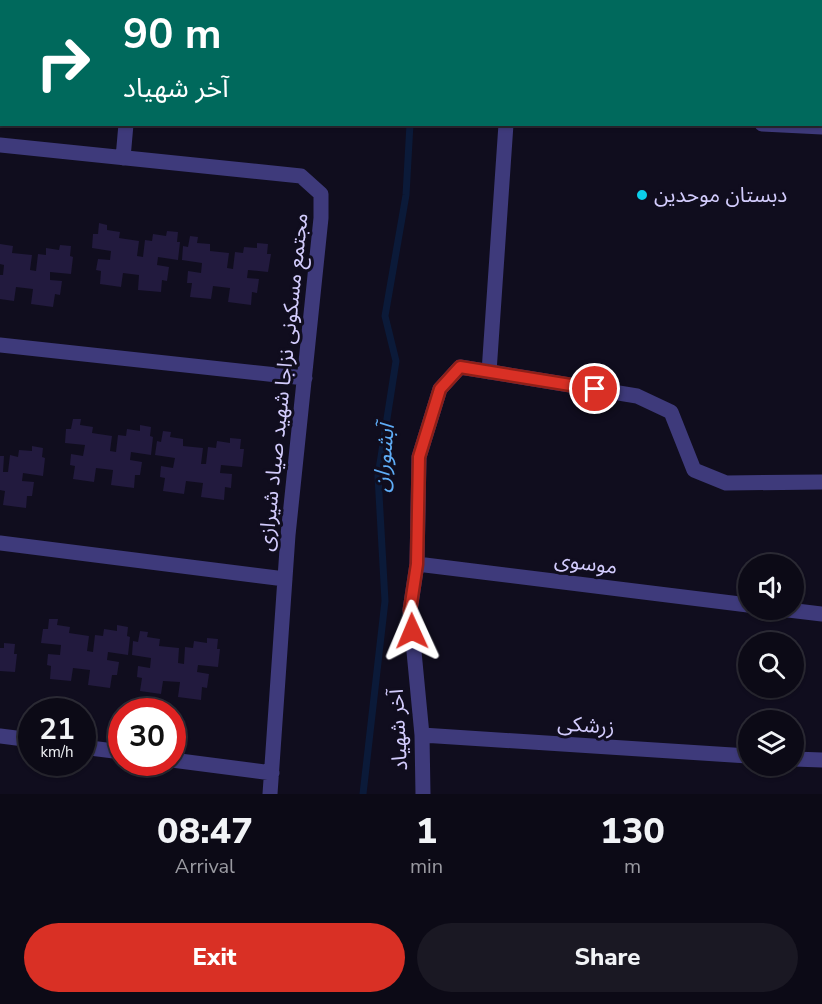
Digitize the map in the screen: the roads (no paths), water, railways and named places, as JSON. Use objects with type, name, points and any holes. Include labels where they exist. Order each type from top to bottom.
[{"type":"street","points":[[123,158],[126,126]]},
{"type":"street","points":[[489,372],[506,126]]},
{"type":"street","points":[[796,126],[822,127]]},
{"type":"street","name":"مجتمع مسکونی نزاجا شهید صیاد شیرازی","points":[[0,145],[301,176],[321,194],[321,218],[285,579],[270,794]]},
{"type":"street","points":[[0,345],[304,378]]},
{"type":"street","name":"آخر شهیاد","points":[[423,794],[422,735],[410,610],[417,564],[419,457],[440,389],[460,367],[637,396],[671,412],[694,470],[726,483],[822,482]]},
{"type":"street","points":[[0,543],[285,579]]},
{"type":"street","name":"موسوی","points":[[417,564],[738,604]]},
{"type":"street","points":[[804,612],[822,614]]},
{"type":"street","name":"زرشکی","points":[[422,735],[738,755]]},
{"type":"street","points":[[0,736],[18,738]]},
{"type":"street","points":[[804,759],[822,760]]},
{"type":"street","points":[[186,762],[272,773]]},
{"type":"waterway","name":"آبشوران","points":[[363,794],[385,601],[378,476],[396,361],[385,316],[406,195],[410,126]]},
{"type":"place","name":"دبستان موحدین","points":[[642,195]]}]
